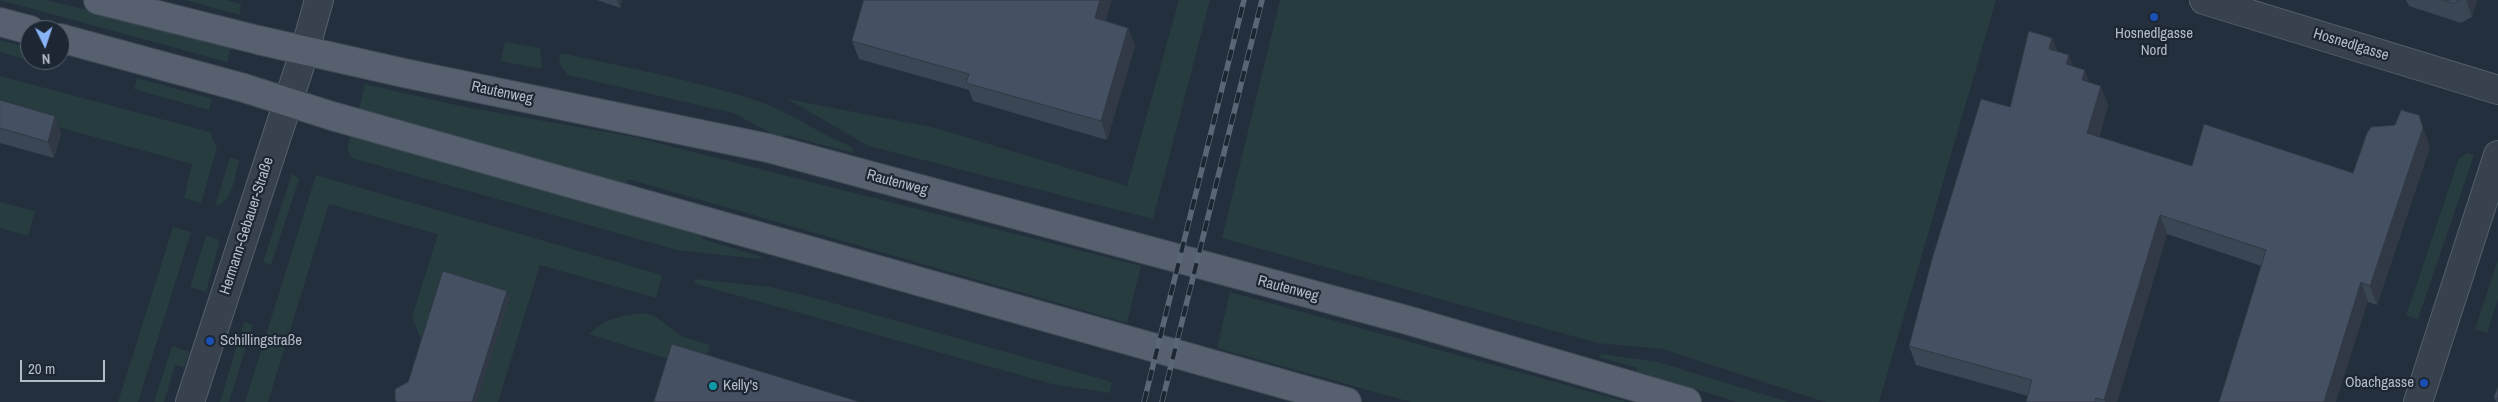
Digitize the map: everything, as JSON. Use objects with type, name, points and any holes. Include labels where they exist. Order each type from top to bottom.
[{"type":"main road","name":"Rautenweg","points":[[98,0],[305,50],[768,148],[1407,320],[1687,402]]},
{"type":"main road","points":[[0,22],[20,27]]},
{"type":"main road","points":[[70,41],[1347,402]]},
{"type":"street","points":[[305,50],[319,0]]},
{"type":"street","name":"Hosnedlgasse","points":[[2204,0],[2498,90]]},
{"type":"street","name":"Hermann-Gebauer-Straße","points":[[190,402],[305,50]]},
{"type":"street","points":[[2418,402],[2498,155]]},
{"type":"green space","points":[[0,0],[45,0],[232,43],[227,62]]},
{"type":"green space","points":[[185,0],[225,0],[241,4],[240,15]]},
{"type":"green space","points":[[1179,0],[1210,0],[1153,219],[869,146],[787,99],[936,128],[1127,186]]},
{"type":"green space","points":[[1280,0],[1996,0],[1879,402],[1825,402],[1663,349],[1597,343],[1222,238]]},
{"type":"green space","points":[[0,40],[20,45],[20,58],[0,52]]},
{"type":"green space","points":[[505,42],[540,48],[542,69],[501,61]]},
{"type":"green space","points":[[561,53],[683,80],[755,100],[780,110],[852,147],[853,153],[786,135],[781,138],[733,113],[568,75],[561,67],[559,57]]},
{"type":"green space","points":[[0,76],[210,132],[217,148],[201,203],[184,198],[192,164],[0,111]]},
{"type":"green space","points":[[137,78],[212,99],[209,110],[134,89]]},
{"type":"green space","points":[[365,84],[460,106],[634,137],[1141,266],[1127,323],[628,179],[626,184],[359,109]]},
{"type":"green space","points":[[351,135],[703,235],[702,239],[763,257],[758,259],[677,250],[352,158],[347,149]]},
{"type":"green space","points":[[2468,153],[2474,155],[2418,319],[2406,316],[2459,158]]},
{"type":"green space","points":[[230,157],[239,160],[232,188],[226,200],[215,206]]},
{"type":"green space","points":[[292,173],[299,179],[271,265],[263,262]]},
{"type":"green space","points":[[316,175],[662,275],[656,298],[540,265],[498,402],[477,402],[507,300],[424,346],[412,317],[438,234],[329,204],[268,402],[245,402]]},
{"type":"green space","points":[[0,202],[35,211],[28,236],[0,228]]},
{"type":"green space","points":[[173,227],[191,232],[138,402],[118,402]]},
{"type":"green space","points":[[206,236],[218,239],[219,244],[206,292],[190,287]]},
{"type":"green space","points":[[2498,259],[2498,299],[2487,333],[2475,329]]},
{"type":"green space","points":[[695,279],[770,287],[819,299],[1112,382],[1110,393],[1052,384],[693,283]]},
{"type":"green space","points":[[1230,292],[1627,402],[1411,402],[1217,348]]},
{"type":"green space","points":[[646,313],[656,317],[681,336],[710,345],[702,370],[589,334],[602,324],[615,318]]},
{"type":"green space","points":[[244,322],[253,325],[229,402],[220,402]]},
{"type":"green space","points":[[172,346],[190,352],[184,367],[175,365],[164,402],[154,402]]},
{"type":"green space","points":[[1601,354],[1658,362],[1788,402],[1737,402],[1636,371],[1637,368],[1599,357]]},
{"type":"building","points":[[864,0],[1100,0],[1095,18],[1128,28],[1101,121],[966,83],[969,74],[852,41]]},
{"type":"building","points":[[2443,0],[2461,0],[2454,3]]},
{"type":"building","points":[[2029,31],[2052,38],[2049,49],[2069,55],[2066,64],[2085,70],[2082,80],[2101,86],[2087,133],[2192,166],[2204,124],[2353,173],[2367,133],[2371,127],[2395,125],[2401,110],[2419,115],[2423,128],[2370,286],[2361,282],[2324,402],[2219,402],[2266,250],[2160,215],[2104,400],[2096,398],[2095,402],[2026,402],[2032,380],[1909,346],[1932,259],[1981,99],[2010,107]]},
{"type":"building","points":[[0,100],[55,116],[48,142],[0,128]]},
{"type":"building","points":[[443,271],[507,291],[472,402],[396,402],[395,389],[408,382]]},
{"type":"building","points":[[672,344],[860,402],[654,402]]},
{"type":"building","points":[[2498,386],[2498,399],[2494,398]]},
{"type":"railway","points":[[1144,402],[1244,0]]},
{"type":"railway","points":[[1162,402],[1262,0]]},
{"type":"place","name":"Hosnedlgasse Nord","points":[[2154,17]]},
{"type":"place","name":"Schillingstraße","points":[[210,341]]},
{"type":"place","name":"Obachgasse","points":[[2424,383]]},
{"type":"place","name":"Kelly's","points":[[713,386]]}]
